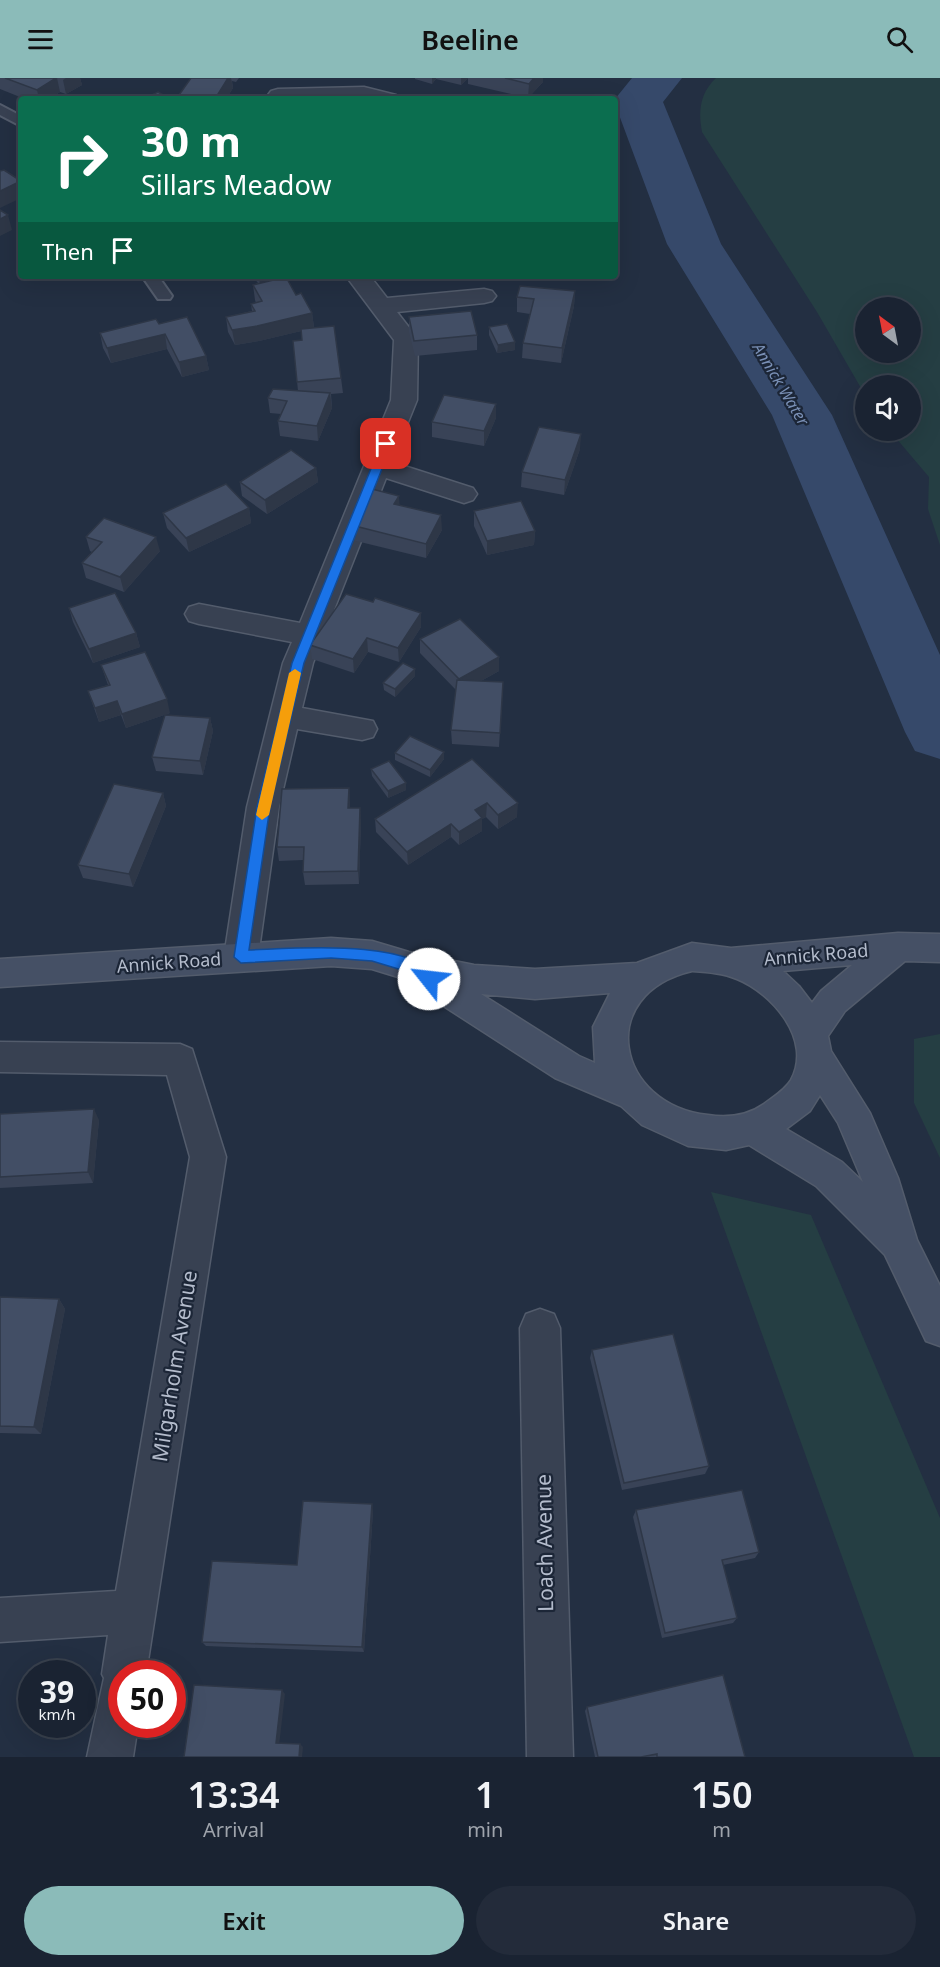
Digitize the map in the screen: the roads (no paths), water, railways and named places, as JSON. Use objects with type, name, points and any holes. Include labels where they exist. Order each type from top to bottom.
[{"type":"main road","name":"Annick Road","points":[[735,962],[898,947],[940,948]]},
{"type":"main road","name":"Annick Road","points":[[812,1045],[833,1001],[898,947]]},
{"type":"main road","name":"Annick Road","points":[[0,973],[331,952],[372,955],[409,966],[474,979],[535,984],[639,977]]},
{"type":"main road","points":[[812,1045],[810,1078],[801,1095],[783,1115],[756,1130],[724,1136],[688,1131],[657,1117],[630,1094],[616,1071],[609,1042],[615,1008],[639,977],[659,966],[692,957],[735,962],[772,980],[796,1004],[812,1045],[852,1113],[880,1178],[899,1244],[940,1327]]},
{"type":"main road","name":"Annick Road","points":[[409,966],[567,1067],[630,1094]]},
{"type":"main road","points":[[756,1130],[829,1174],[899,1244]]},
{"type":"street","points":[[280,91],[364,93],[376,96]]},
{"type":"street","points":[[241,957],[263,807],[298,663],[404,400],[406,339],[360,279]]},
{"type":"street","points":[[381,306],[484,296]]},
{"type":"street","points":[[377,466],[464,494]]},
{"type":"street","points":[[200,614],[309,634]]},
{"type":"street","points":[[285,716],[362,729]]},
{"type":"street","name":"Milgarholm Avenue","points":[[0,1057],[180,1060],[208,1157],[126,1660]]},
{"type":"street","name":"Loach Avenue","points":[[540,1328],[550,1757]]},
{"type":"street","points":[[0,1620],[135,1612]]},
{"type":"street","points":[[110,1757],[113,1738]]},
{"type":"lane","points":[[0,109],[18,120]]},
{"type":"lane","points":[[152,279],[164,296]]},
{"type":"waterway","name":"Annick Water","points":[[658,78],[638,101],[668,172],[694,244],[802,415],[940,732]]}]
